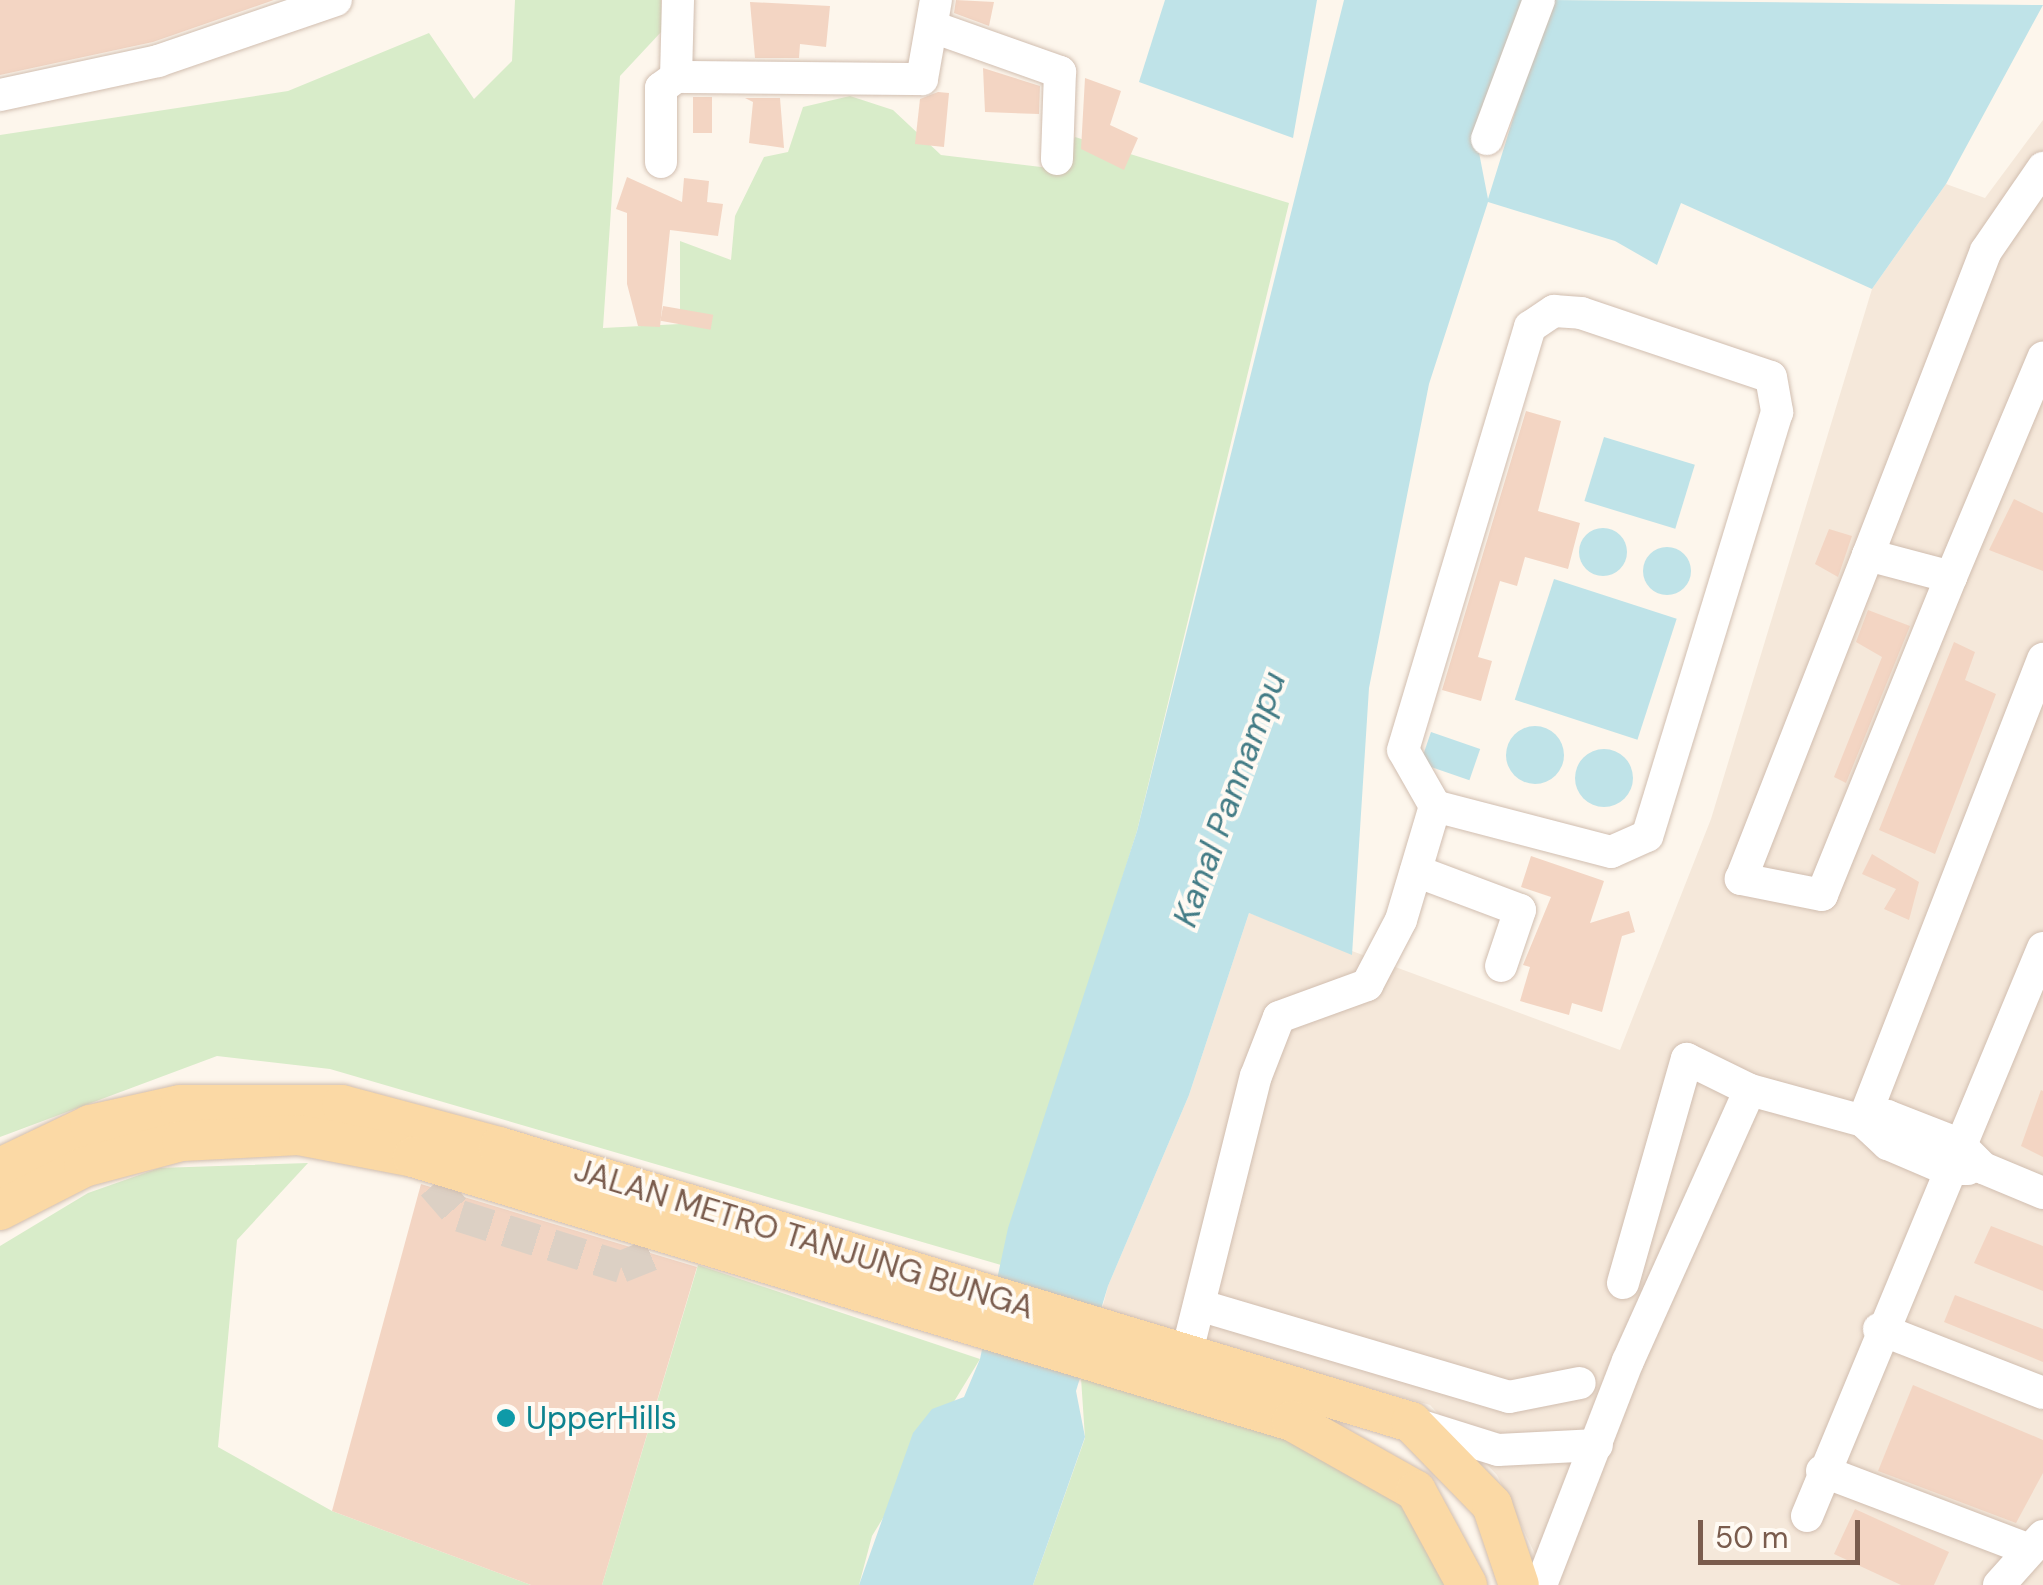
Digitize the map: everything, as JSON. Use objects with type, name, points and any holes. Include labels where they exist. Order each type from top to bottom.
[{"type":"main road","name":"JALAN METRO TANJUNG BUNGA","points":[[0,1168],[90,1125],[180,1105],[342,1105],[1114,1353],[1292,1421],[1388,1469],[1437,1521],[1466,1585]]},
{"type":"main road","name":"JALAN METRO TANJUNG BUNGA","points":[[0,1210],[84,1167],[236,1134],[351,1142],[430,1174],[660,1242],[980,1313]]},
{"type":"main road","name":"JALAN METRO TANJUNG BUNGA","points":[[1114,1353],[1188,1352],[1411,1422],[1492,1505],[1519,1585]]},
{"type":"street","points":[[0,95],[158,61],[336,0]]},
{"type":"street","points":[[676,78],[678,0]]},
{"type":"street","points":[[1487,139],[1539,0]]},
{"type":"street","points":[[661,162],[661,88],[676,78],[917,80],[934,14],[1060,72],[1056,159]]},
{"type":"street","points":[[2043,168],[1986,250],[1742,880],[1822,895],[2043,358]]},
{"type":"street","points":[[1188,1352],[1256,1076],[1280,1018],[1367,985],[1416,871],[1435,806],[1402,750],[1530,327],[1554,311],[1582,313],[1771,377],[1776,412],[1647,836],[1610,852],[1435,806]]},
{"type":"street","points":[[1868,555],[1952,577]]},
{"type":"street","points":[[1863,1121],[2043,659]]},
{"type":"street","points":[[1416,871],[1520,910],[1501,966]]},
{"type":"street","points":[[1807,1516],[1879,1329],[2040,964]]},
{"type":"street","points":[[1623,1283],[1687,1058],[1750,1090],[1863,1121],[1876,1138],[1953,1157],[2043,1193]]},
{"type":"street","points":[[1542,1585],[1750,1090]]},
{"type":"street","points":[[1202,1306],[1509,1398],[1580,1383]]},
{"type":"street","points":[[1879,1329],[2043,1394]]},
{"type":"street","points":[[1411,1422],[1498,1450],[1598,1445]]},
{"type":"street","points":[[1822,1471],[2036,1544],[1999,1585]]},
{"type":"shaded area","points":[[2043,120],[2043,1585],[1550,1585],[1497,1475],[1430,1405],[1101,1313],[1108,1286],[1189,1095],[1249,913],[1620,1050],[1711,819],[1872,289],[1946,184],[1985,198]]},
{"type":"green space","points":[[515,0],[661,0],[662,31],[620,76],[603,328],[680,324],[680,241],[731,260],[735,216],[764,157],[788,152],[803,107],[850,96],[893,110],[941,155],[1066,170],[1075,137],[1289,203],[1137,831],[1001,1265],[330,1069],[217,1056],[0,1137],[0,135],[288,91],[429,33],[474,99],[512,61]]},
{"type":"green space","points":[[308,1163],[237,1240],[218,1447],[332,1511],[531,1585],[0,1585],[0,1246],[88,1193],[159,1168]]},
{"type":"green space","points":[[698,1265],[980,1359],[872,1536],[859,1585],[602,1585]]},
{"type":"green space","points":[[1081,1378],[1337,1454],[1388,1488],[1422,1529],[1446,1585],[1033,1585],[1085,1438]]},
{"type":"water","points":[[1165,0],[1317,0],[1293,138],[1139,82]]},
{"type":"water","name":"Kanal Pannampu","points":[[1344,0],[1526,0],[1476,137],[1488,199],[1550,0],[2043,5],[1946,184],[1872,289],[1681,203],[1657,265],[1615,241],[1488,202],[1429,384],[1369,688],[1352,955],[1249,913],[1189,1095],[1108,1286],[1076,1391],[1085,1437],[1033,1585],[859,1585],[913,1433],[932,1409],[964,1397],[980,1359],[1008,1228],[1137,831]]},
{"type":"water","points":[[1604,437],[1695,465],[1675,529],[1584,501]]},
{"type":"water","points":[[1603,528],[1620,535],[1627,552],[1620,569],[1603,576],[1586,569],[1579,552],[1586,535]]},
{"type":"water","points":[[1667,547],[1684,554],[1691,571],[1684,588],[1667,595],[1650,588],[1643,571],[1650,554]]},
{"type":"water","points":[[1554,579],[1677,619],[1637,740],[1515,700]]},
{"type":"water","points":[[1535,726],[1555,735],[1564,755],[1555,775],[1535,784],[1515,775],[1506,755],[1515,735]]},
{"type":"water","points":[[1431,732],[1480,749],[1469,780],[1420,763]]},
{"type":"water","points":[[1604,749],[1624,758],[1633,778],[1624,798],[1604,807],[1584,798],[1575,778],[1584,758]]},
{"type":"building","points":[[0,0],[274,0],[153,42],[0,75]]},
{"type":"building","points":[[956,0],[994,2],[989,26],[954,13]]},
{"type":"building","points":[[750,2],[830,6],[826,47],[800,44],[799,58],[755,58]]},
{"type":"building","points":[[983,68],[1040,86],[1039,114],[985,112]]},
{"type":"building","points":[[1085,78],[1121,91],[1110,125],[1138,138],[1124,170],[1081,149]]},
{"type":"building","points":[[938,92],[949,93],[944,147],[915,144],[920,99]]},
{"type":"building","points":[[693,97],[712,97],[712,133],[693,133]]},
{"type":"building","points":[[745,98],[780,98],[784,148],[749,143],[753,102]]},
{"type":"building","points":[[627,177],[682,202],[684,178],[709,181],[707,202],[723,204],[718,236],[670,230],[660,327],[638,326],[627,284],[627,213],[616,209]]},
{"type":"building","points":[[663,306],[713,315],[711,330],[660,321]]},
{"type":"building","points":[[1526,411],[1561,421],[1538,511],[1580,523],[1568,569],[1525,557],[1517,586],[1500,581],[1478,657],[1492,661],[1481,701],[1442,690]]},
{"type":"building","points":[[2014,499],[2043,513],[2043,571],[1989,550]]},
{"type":"building","points":[[1829,529],[1852,536],[1838,577],[1815,564]]},
{"type":"building","points":[[1868,610],[1910,626],[1846,783],[1834,777],[1882,657],[1856,642]]},
{"type":"building","points":[[1954,642],[1975,652],[1965,680],[1996,694],[1935,854],[1879,830]]},
{"type":"building","points":[[1872,854],[1919,882],[1909,920],[1884,909],[1896,889],[1862,874]]},
{"type":"building","points":[[1531,856],[1604,881],[1590,923],[1629,911],[1635,932],[1622,936],[1602,1012],[1572,1003],[1569,1015],[1520,1001],[1530,967],[1523,965],[1551,897],[1521,887]]},
{"type":"building","points":[[2043,1091],[2043,1157],[2021,1146]]},
{"type":"building","name":"UpperHills","points":[[421,1184],[697,1267],[602,1585],[531,1585],[332,1511]]},
{"type":"building","points":[[1991,1226],[2043,1246],[2043,1291],[1974,1263]]},
{"type":"building","points":[[1955,1295],[2043,1329],[2043,1362],[1944,1322]]},
{"type":"building","points":[[1913,1385],[2043,1440],[2043,1473],[2016,1523],[1878,1471]]},
{"type":"building","points":[[1855,1509],[1949,1552],[1934,1585],[1901,1585],[1834,1554]]},
{"type":"tunnel","points":[[433,1185],[460,1216],[621,1267],[656,1253]]},
{"type":"place","name":"UpperHills","points":[[506,1418]]}]
